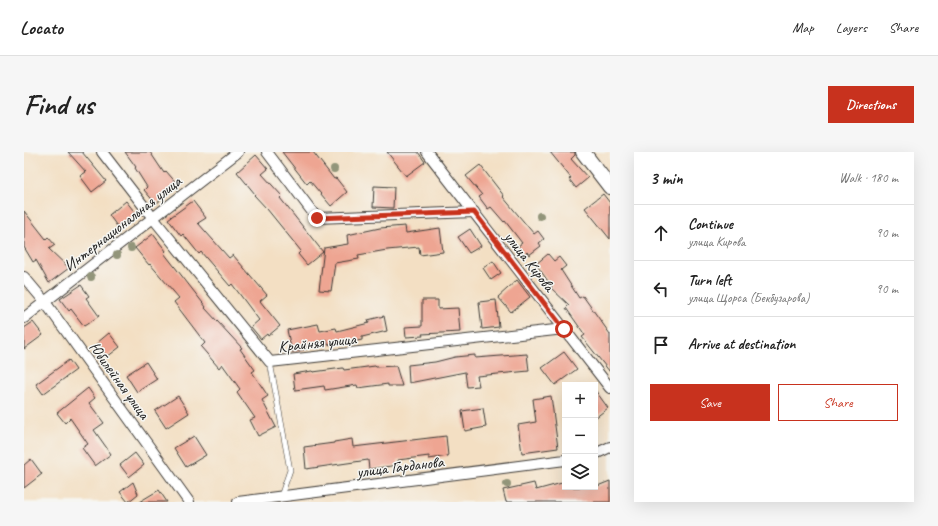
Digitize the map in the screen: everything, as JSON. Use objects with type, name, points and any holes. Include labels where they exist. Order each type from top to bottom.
[{"type":"street","name":"Крайняя улица","points":[[102,152],[153,218],[270,362],[564,329]]},
{"type":"street","name":"Интернациональная улица","points":[[24,318],[238,152]]},
{"type":"street","points":[[267,152],[317,218],[474,212]]},
{"type":"street","name":"улица Кирова","points":[[427,152],[610,388]]},
{"type":"street","points":[[589,154],[610,187]]},
{"type":"street","name":"Юбилейная улица","points":[[24,278],[45,302],[189,502]]},
{"type":"street","points":[[598,453],[610,447]]},
{"type":"street","name":"улица Гарданова","points":[[238,502],[562,460]]},
{"type":"lane","points":[[270,362],[290,470],[281,496]]},
{"type":"building","points":[[68,152],[82,152],[106,181],[92,192],[80,176],[86,172]]},
{"type":"building","points":[[125,152],[150,152],[164,173],[166,171],[178,185],[156,204],[144,190],[147,187],[135,168],[136,167]]},
{"type":"building","points":[[282,152],[313,152],[334,179],[336,178],[347,192],[331,206],[310,181],[307,184]]},
{"type":"building","points":[[387,152],[418,152],[425,162],[406,176]]},
{"type":"building","points":[[550,152],[575,152],[575,155],[571,159],[588,178],[576,188],[569,179],[571,178]]},
{"type":"building","points":[[256,155],[268,169],[262,174],[282,196],[280,198],[323,252],[307,265],[298,254],[301,251],[254,195],[255,194],[237,172]]},
{"type":"building","points":[[480,165],[504,196],[503,197],[534,234],[538,231],[544,239],[539,243],[541,246],[529,255],[527,252],[524,255],[518,246],[522,243],[505,221],[504,222],[491,207],[488,209],[479,197],[482,195],[466,176]]},
{"type":"building","points":[[374,186],[394,187],[393,208],[373,207]]},
{"type":"building","points":[[603,194],[610,203],[610,239],[585,208]]},
{"type":"building","points":[[126,201],[137,215],[119,229],[109,215]]},
{"type":"building","points":[[193,201],[206,218],[198,223],[229,258],[233,255],[267,295],[260,301],[280,326],[268,336],[267,334],[261,339],[251,327],[259,320],[232,284],[230,286],[201,252],[199,254],[183,234],[181,236],[168,219]]},
{"type":"building","points":[[24,211],[46,239],[48,237],[55,245],[49,249],[69,268],[49,283],[36,260],[33,262],[24,247]]},
{"type":"building","points":[[405,226],[406,233],[440,228],[443,252],[420,255],[419,247],[358,255],[359,259],[335,263],[331,291],[319,290],[324,248],[348,244],[347,235],[380,228]]},
{"type":"building","points":[[470,229],[481,246],[469,253],[458,237]]},
{"type":"building","points":[[153,234],[166,251],[164,253],[206,307],[205,308],[242,348],[240,349],[255,370],[252,372],[268,396],[262,400],[276,427],[258,436],[250,420],[255,418],[237,392],[240,389],[222,364],[219,368],[201,347],[205,343],[174,302],[179,298],[135,248]]},
{"type":"building","points":[[548,254],[554,261],[559,257],[566,266],[561,270],[579,298],[583,296],[610,334],[610,372],[582,337],[585,335],[566,308],[569,305],[551,288],[552,287],[536,264]]},
{"type":"building","points":[[493,261],[501,273],[491,280],[483,268]]},
{"type":"building","points":[[517,280],[530,297],[511,312],[498,297]]},
{"type":"building","points":[[81,285],[89,296],[86,298],[99,316],[84,326],[71,309],[69,311],[60,299]]},
{"type":"building","points":[[422,300],[438,300],[438,309],[458,308],[460,332],[422,334],[423,336],[406,337],[405,327],[422,326]]},
{"type":"building","points":[[496,300],[499,327],[482,329],[479,302]]},
{"type":"building","points":[[384,316],[387,331],[362,337],[362,340],[352,342],[352,340],[328,345],[327,340],[306,345],[307,349],[292,352],[287,330],[318,324],[320,331],[336,328],[337,331],[369,323],[368,320]]},
{"type":"building","points":[[33,322],[43,335],[24,349],[24,328]]},
{"type":"building","points":[[109,333],[120,347],[107,357],[97,343]]},
{"type":"building","points":[[564,352],[577,369],[555,385],[542,368]]},
{"type":"building","points":[[527,354],[529,371],[477,376],[479,386],[467,387],[465,372],[409,383],[408,365],[475,355],[475,358]]},
{"type":"building","points":[[69,360],[76,370],[43,394],[36,384]]},
{"type":"building","points":[[146,362],[157,379],[137,392],[126,375]]},
{"type":"building","points":[[375,366],[396,366],[402,386],[388,386],[388,384],[358,388],[357,385],[325,390],[324,386],[295,390],[293,374]]},
{"type":"building","points":[[88,388],[95,398],[89,403],[104,423],[94,430],[111,454],[95,466],[82,448],[88,444],[70,418],[65,423],[57,413]]},
{"type":"building","points":[[598,394],[608,408],[598,416]]},
{"type":"building","points":[[178,396],[189,413],[166,428],[155,411]]},
{"type":"building","points":[[551,396],[558,448],[522,453],[518,425],[536,422],[533,399]]},
{"type":"building","points":[[483,408],[486,427],[465,431],[462,411]]},
{"type":"building","points":[[194,436],[206,455],[186,467],[174,448]]},
{"type":"building","points":[[446,436],[448,456],[429,459],[429,456],[398,460],[399,465],[369,469],[368,460],[306,469],[304,447],[352,439],[353,447]]},
{"type":"building","points":[[135,453],[144,465],[129,477],[120,465]]},
{"type":"building","points":[[31,459],[42,474],[24,488],[24,465]]},
{"type":"building","points":[[610,481],[610,502],[506,502],[503,490],[534,483],[536,490],[562,483],[562,490],[598,490],[598,486]]},
{"type":"building","points":[[133,482],[138,494],[128,502],[120,492]]},
{"type":"building","points":[[159,490],[167,502],[139,502]]},
{"type":"route","points":[[317,218],[474,212],[564,329]]}]
